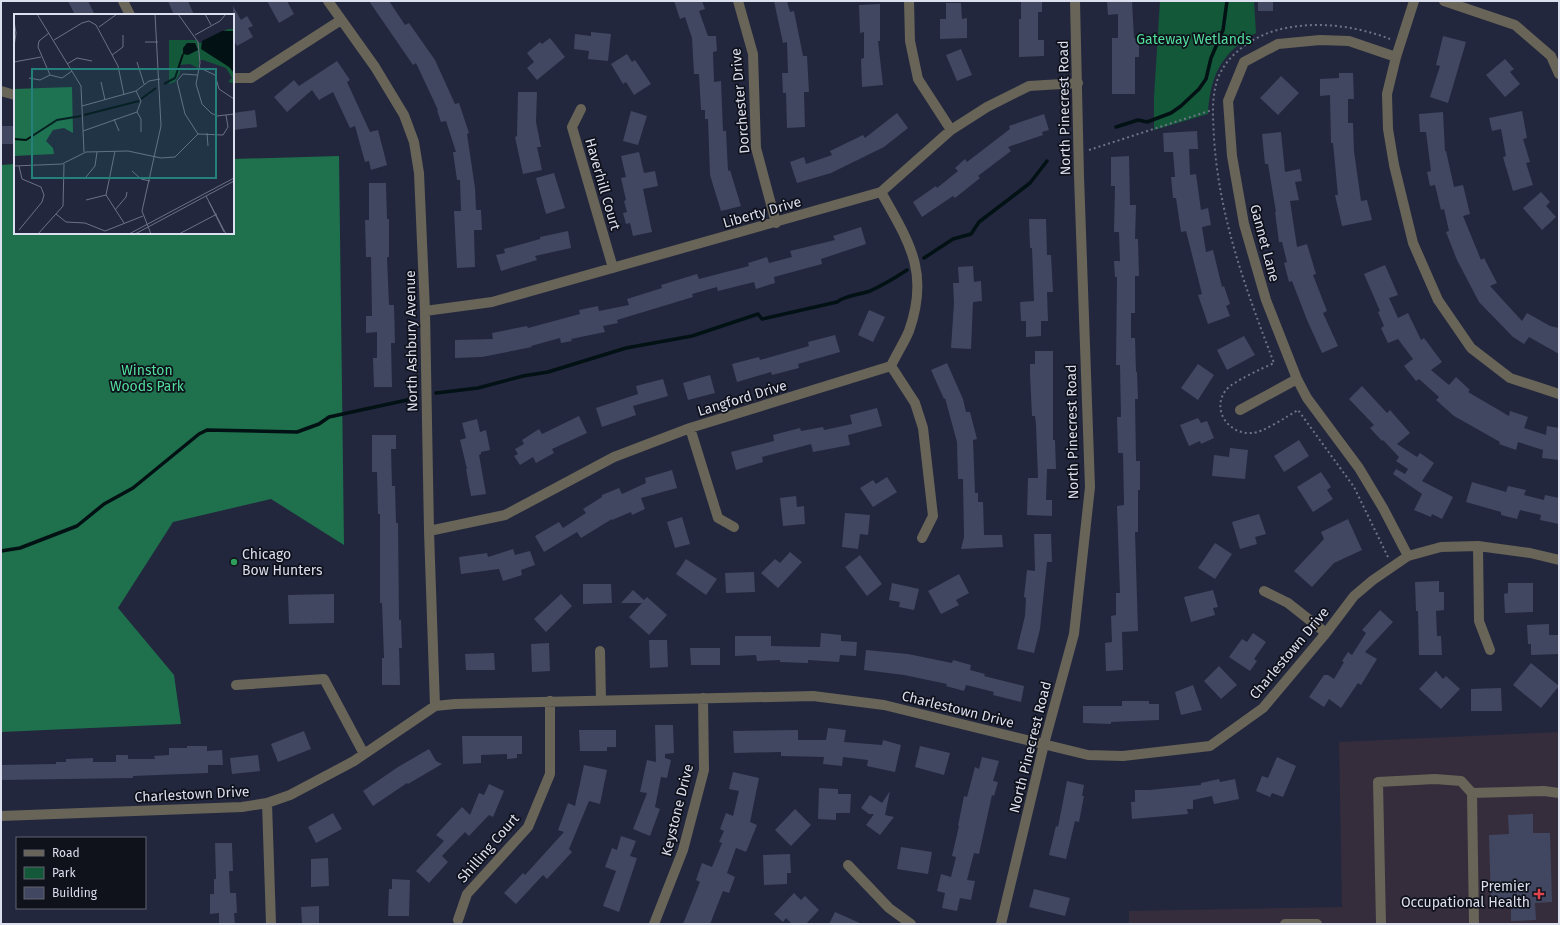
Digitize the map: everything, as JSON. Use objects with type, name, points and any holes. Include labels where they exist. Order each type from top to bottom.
[{"type":"street","points":[[123,1],[130,14]]},
{"type":"street","name":"North Ashbury Avenue","points":[[328,1],[386,85],[404,115],[414,142],[419,173],[425,311],[429,531],[435,706]]},
{"type":"street","name":"Dorchester Drive","points":[[738,1],[753,54],[756,148],[776,223]]},
{"type":"street","points":[[909,1],[910,40],[918,79],[951,130]]},
{"type":"street","name":"North Pinecrest Road","points":[[1000,924],[1044,744],[1074,634],[1090,487],[1075,1]]},
{"type":"street","points":[[1414,1],[1396,57],[1387,94],[1388,129],[1394,165],[1413,243],[1438,300],[1472,348],[1510,378],[1559,394]]},
{"type":"street","points":[[1444,1],[1514,25],[1551,56],[1559,74]]},
{"type":"street","points":[[234,78],[251,78],[341,20]]},
{"type":"street","name":"Gannet Lane","points":[[1396,57],[1349,41],[1320,40],[1278,44],[1244,62],[1228,101],[1232,156],[1244,224],[1266,300],[1297,379],[1307,398],[1359,468],[1383,508],[1408,556]]},
{"type":"street","name":"Liberty Drive","points":[[425,311],[492,302],[776,223],[881,192],[951,130],[987,107],[1029,86],[1078,83]]},
{"type":"street","points":[[1,91],[14,95]]},
{"type":"street","name":"Haverhill Court","points":[[581,109],[572,127],[613,268]]},
{"type":"street","points":[[881,192],[906,237],[918,273],[917,305],[908,332],[890,366],[915,403],[923,428],[933,516],[922,538]]},
{"type":"street","name":"Langford Drive","points":[[429,531],[505,515],[614,457],[690,428],[890,366]]},
{"type":"street","points":[[1240,410],[1297,379]]},
{"type":"street","points":[[690,428],[718,518],[734,527]]},
{"type":"street","points":[[1478,546],[1479,621],[1490,650]]},
{"type":"street","name":"Charlestown Drive","points":[[550,701],[813,696],[839,698],[884,705],[1088,755],[1123,756],[1210,746],[1263,708],[1326,633],[1354,596],[1373,580],[1408,556],[1441,547],[1478,546],[1530,553],[1559,560]]},
{"type":"street","points":[[1264,591],[1288,603],[1326,633]]},
{"type":"street","points":[[600,651],[601,700]]},
{"type":"street","points":[[236,685],[324,679],[364,754]]},
{"type":"street","name":"Keystone Drive","points":[[654,924],[683,850],[704,770],[703,698]]},
{"type":"street","points":[[435,706],[550,701]]},
{"type":"street","name":"Shilling Court","points":[[458,920],[467,894],[528,827],[531,820],[550,774],[550,701]]},
{"type":"street","name":"Charlestown Drive","points":[[1,816],[242,807],[268,803],[290,795],[364,754],[435,706]]},
{"type":"street","points":[[1382,924],[1378,782],[1435,779],[1461,781],[1472,793],[1474,924]]},
{"type":"street","points":[[1472,793],[1544,791],[1559,793]]},
{"type":"street","points":[[268,803],[272,924]]},
{"type":"street","points":[[848,864],[889,908],[910,924]]},
{"type":"street","points":[[1285,924],[1317,924]]},
{"type":"path","points":[[1393,566],[1354,486],[1298,410],[1253,434],[1241,433],[1231,427],[1220,413],[1219,401],[1227,389],[1274,363],[1246,290],[1229,232],[1217,172],[1212,110],[1213,96],[1218,76],[1234,53],[1260,35],[1288,27],[1323,26],[1354,28],[1401,43]]},
{"type":"path","points":[[1079,154],[1212,110]]},
{"type":"shaded area","points":[[1559,732],[1559,924],[1129,924],[1129,911],[1342,907],[1339,742]]},
{"type":"green space","name":"Gateway Wetlands","points":[[1160,1],[1254,1],[1256,33],[1234,48],[1220,66],[1215,76],[1209,100],[1208,114],[1154,130],[1154,97]]},
{"type":"green space","name":"Winston Woods Park","points":[[339,156],[344,545],[271,499],[173,522],[118,608],[174,675],[181,724],[1,732],[1,165],[14,164],[14,234],[234,234],[234,159]]},
{"type":"building","points":[[68,1],[88,1],[94,14],[74,14]]},
{"type":"building","points":[[168,1],[188,1],[194,14],[174,14]]},
{"type":"building","points":[[267,1],[287,1],[294,14],[279,23]]},
{"type":"building","points":[[369,1],[389,1],[405,25],[409,23],[435,60],[455,104],[459,103],[469,133],[467,134],[475,188],[476,210],[481,210],[482,230],[474,230],[475,267],[457,268],[454,211],[461,211],[460,180],[457,180],[453,152],[456,152],[446,121],[441,122],[438,110],[416,63],[413,65]]},
{"type":"building","points":[[674,1],[702,1],[705,9],[699,11],[708,36],[716,36],[717,51],[713,52],[714,82],[721,81],[723,131],[726,131],[728,171],[730,170],[741,206],[721,211],[710,175],[708,119],[705,119],[705,110],[701,110],[699,74],[694,74],[692,38],[685,17],[680,19]]},
{"type":"building","points":[[774,1],[787,1],[790,12],[794,11],[803,56],[807,56],[809,92],[804,92],[805,127],[787,128],[786,93],[783,93],[782,73],[788,73],[787,42],[783,43]]},
{"type":"building","points":[[1021,1],[1042,1],[1042,12],[1038,12],[1038,40],[1044,40],[1044,56],[1019,57],[1019,19],[1021,19]]},
{"type":"building","points":[[1107,1],[1132,1],[1134,38],[1139,38],[1139,57],[1135,57],[1135,94],[1112,94],[1112,38],[1118,38],[1118,14],[1108,15]]},
{"type":"building","points":[[1258,1],[1273,1],[1273,11],[1258,11]]},
{"type":"building","points":[[946,3],[961,3],[962,19],[967,18],[967,38],[940,39],[940,19],[946,19]]},
{"type":"building","points":[[880,4],[880,41],[878,41],[883,85],[862,87],[861,59],[864,58],[864,32],[860,33],[859,5]]},
{"type":"building","points":[[233,6],[241,20],[247,16],[253,26],[248,28],[253,37],[237,46],[234,41]]},
{"type":"building","points":[[591,32],[611,34],[608,61],[588,59],[589,51],[574,49],[575,34],[591,36]]},
{"type":"building","points":[[1443,36],[1466,42],[1448,103],[1430,97],[1440,66],[1436,65]]},
{"type":"building","points":[[550,38],[565,57],[537,80],[527,68],[534,62],[527,53],[540,42],[542,44]]},
{"type":"building","points":[[961,49],[972,75],[957,81],[946,55]]},
{"type":"building","points":[[627,54],[632,62],[635,60],[651,84],[634,95],[626,82],[623,84],[611,64]]},
{"type":"building","points":[[1505,59],[1514,69],[1510,72],[1520,84],[1505,97],[1486,75]]},
{"type":"building","points":[[337,61],[350,80],[347,82],[370,132],[378,130],[387,165],[371,170],[369,161],[365,162],[355,126],[350,128],[333,92],[319,100],[312,90],[287,112],[274,97],[294,80],[299,86]]},
{"type":"building","points":[[1339,73],[1353,73],[1354,99],[1348,99],[1348,123],[1353,123],[1354,151],[1361,201],[1367,200],[1372,220],[1342,226],[1335,195],[1338,195],[1333,143],[1331,143],[1330,95],[1320,96],[1320,79],[1339,78]]},
{"type":"building","points":[[1281,76],[1299,93],[1278,115],[1260,98]]},
{"type":"building","points":[[518,92],[537,92],[536,122],[541,147],[537,147],[542,170],[523,174],[515,137],[517,136]]},
{"type":"building","points":[[255,110],[257,127],[234,130],[234,113]]},
{"type":"building","points":[[631,111],[647,116],[638,145],[623,141]]},
{"type":"building","points":[[1522,111],[1527,138],[1523,139],[1530,162],[1526,163],[1533,185],[1513,191],[1503,157],[1506,156],[1501,129],[1492,131],[1489,118]]},
{"type":"building","points":[[1443,112],[1445,151],[1454,187],[1463,185],[1470,214],[1463,216],[1481,260],[1484,258],[1497,283],[1490,286],[1522,321],[1527,313],[1550,326],[1559,328],[1559,354],[1529,337],[1524,344],[1513,337],[1479,302],[1457,260],[1446,232],[1449,231],[1444,209],[1441,210],[1435,185],[1430,186],[1427,172],[1431,171],[1426,132],[1420,132],[1419,114]]},
{"type":"building","points":[[897,113],[908,128],[884,147],[831,173],[797,183],[790,162],[804,157],[806,164],[832,155],[830,151],[863,135],[865,138]]},
{"type":"building","points":[[1044,114],[1049,130],[1042,132],[1043,135],[1008,147],[1011,151],[978,176],[980,178],[955,198],[953,196],[922,217],[913,202],[936,186],[937,188],[958,171],[955,168],[965,159],[967,162],[1010,129],[1009,126]]},
{"type":"building","points":[[1,126],[14,126],[14,144],[1,144]]},
{"type":"building","points":[[1197,131],[1198,149],[1189,149],[1190,175],[1196,174],[1201,210],[1208,208],[1211,225],[1202,227],[1206,252],[1213,250],[1222,287],[1224,286],[1230,304],[1226,306],[1230,316],[1208,324],[1198,295],[1202,294],[1186,231],[1181,232],[1176,198],[1173,198],[1171,177],[1175,177],[1173,152],[1164,152],[1163,133]]},
{"type":"building","points":[[1281,132],[1285,172],[1300,169],[1302,181],[1295,182],[1299,200],[1290,201],[1297,247],[1307,244],[1316,274],[1313,275],[1327,311],[1323,313],[1338,346],[1322,353],[1292,281],[1289,282],[1284,263],[1287,262],[1282,242],[1279,242],[1276,212],[1268,164],[1265,164],[1262,134]]},
{"type":"building","points":[[639,152],[644,173],[655,171],[658,186],[643,189],[652,232],[633,236],[630,223],[626,224],[623,213],[627,212],[621,178],[626,177],[621,156]]},
{"type":"building","points":[[1129,156],[1130,205],[1136,205],[1135,239],[1138,239],[1139,276],[1135,276],[1135,313],[1131,313],[1131,338],[1135,338],[1138,399],[1135,399],[1136,461],[1140,461],[1138,532],[1135,532],[1138,631],[1122,632],[1123,670],[1106,671],[1105,643],[1112,642],[1111,616],[1116,615],[1116,593],[1120,593],[1117,506],[1124,505],[1123,453],[1118,453],[1117,417],[1121,417],[1120,365],[1116,365],[1117,277],[1115,277],[1114,261],[1120,261],[1119,232],[1114,232],[1115,186],[1111,186],[1111,157]]},
{"type":"building","points":[[554,173],[565,208],[546,214],[536,178]]},
{"type":"building","points":[[369,183],[386,183],[387,219],[389,219],[389,257],[387,257],[389,305],[394,305],[395,343],[391,343],[392,387],[374,387],[373,358],[377,358],[377,332],[366,333],[366,316],[372,316],[371,257],[366,257],[365,220],[369,220]]},
{"type":"building","points":[[1541,192],[1550,202],[1546,206],[1556,217],[1542,230],[1523,208]]},
{"type":"building","points":[[1029,219],[1046,219],[1047,255],[1051,255],[1053,292],[1047,292],[1048,321],[1041,321],[1041,336],[1026,337],[1026,321],[1021,321],[1020,302],[1034,301],[1032,248],[1030,248]]},
{"type":"building","points":[[861,227],[866,244],[821,259],[822,264],[774,277],[775,283],[756,289],[754,282],[718,291],[717,287],[692,294],[693,297],[617,320],[618,323],[603,326],[605,332],[571,339],[572,341],[561,343],[560,338],[531,346],[532,347],[482,357],[455,358],[455,340],[493,339],[492,333],[527,326],[528,328],[580,314],[579,310],[598,306],[599,311],[629,305],[627,299],[662,288],[661,285],[697,274],[699,279],[749,266],[748,263],[767,257],[769,263],[792,257],[790,251],[835,240],[833,236]]},
{"type":"building","points":[[568,231],[571,248],[535,256],[537,260],[501,271],[496,255],[505,253],[504,249],[540,239],[540,237]]},
{"type":"building","points":[[1385,265],[1398,295],[1389,298],[1398,318],[1408,313],[1421,340],[1424,338],[1442,362],[1431,370],[1449,385],[1456,377],[1470,390],[1468,392],[1509,416],[1510,411],[1528,417],[1524,428],[1546,435],[1547,426],[1559,428],[1559,460],[1542,458],[1543,450],[1518,442],[1516,450],[1499,444],[1500,442],[1454,416],[1436,400],[1439,397],[1419,379],[1416,381],[1404,366],[1413,359],[1398,339],[1388,343],[1381,328],[1384,326],[1378,312],[1380,311],[1364,274]]},
{"type":"building","points":[[973,266],[974,282],[981,281],[982,301],[973,302],[971,349],[951,348],[954,303],[953,283],[959,283],[958,267]]},
{"type":"building","points":[[869,310],[885,317],[873,342],[858,335]]},
{"type":"building","points":[[835,335],[840,352],[798,364],[799,368],[772,375],[771,372],[737,382],[732,364],[759,357],[760,360],[809,346],[808,342]]},
{"type":"building","points":[[1244,336],[1255,355],[1227,370],[1217,350]]},
{"type":"building","points":[[1035,351],[1053,351],[1053,440],[1055,440],[1056,469],[1047,469],[1046,500],[1052,500],[1052,516],[1027,515],[1028,478],[1038,478],[1036,425],[1035,416],[1032,416],[1030,374],[1030,364],[1035,364]]},
{"type":"building","points":[[947,363],[963,399],[966,412],[970,412],[977,439],[973,440],[975,493],[978,493],[978,502],[983,502],[984,535],[1002,535],[1003,547],[961,549],[964,537],[963,479],[958,479],[957,442],[945,398],[944,399],[931,370]]},
{"type":"building","points":[[1198,364],[1214,375],[1198,400],[1181,388]]},
{"type":"building","points":[[710,375],[715,393],[688,400],[683,383]]},
{"type":"building","points":[[663,379],[668,396],[633,406],[636,415],[602,427],[596,408],[638,394],[636,386]]},
{"type":"building","points":[[1362,386],[1387,413],[1390,410],[1410,433],[1397,444],[1417,457],[1420,453],[1434,463],[1422,481],[1453,497],[1442,519],[1432,514],[1431,517],[1414,510],[1422,494],[1393,474],[1396,469],[1405,474],[1408,469],[1396,461],[1399,457],[1370,428],[1374,425],[1349,399]]},
{"type":"building","points":[[877,408],[882,426],[848,435],[850,445],[813,452],[811,444],[762,457],[763,462],[736,470],[731,452],[774,441],[773,435],[800,428],[801,431],[823,427],[824,430],[852,424],[850,415]]},
{"type":"building","points":[[579,416],[587,433],[552,449],[554,453],[536,463],[533,457],[520,465],[514,456],[518,454],[515,449],[524,444],[522,440],[539,429],[542,434]]},
{"type":"building","points":[[1198,418],[1201,423],[1207,421],[1214,438],[1201,444],[1200,441],[1189,446],[1180,425]]},
{"type":"building","points":[[477,419],[480,432],[486,430],[490,450],[481,452],[479,455],[486,494],[471,496],[467,469],[460,440],[466,438],[462,423]]},
{"type":"building","points":[[372,435],[396,435],[396,449],[391,449],[392,486],[395,486],[396,523],[398,523],[399,620],[401,620],[402,648],[399,648],[400,685],[382,685],[382,658],[384,658],[382,603],[380,603],[380,514],[378,514],[377,472],[372,472]]},
{"type":"building","points":[[1299,440],[1309,456],[1284,472],[1274,456]]},
{"type":"building","points":[[1230,448],[1248,450],[1245,479],[1212,476],[1214,455],[1229,457]]},
{"type":"building","points":[[672,470],[677,488],[641,498],[645,509],[632,515],[631,512],[612,519],[581,538],[577,532],[544,552],[535,536],[559,522],[563,528],[586,513],[583,509],[602,497],[602,495],[619,488],[622,494],[646,483],[645,478]]},
{"type":"building","points":[[1321,472],[1331,487],[1327,490],[1333,499],[1313,512],[1297,487]]},
{"type":"building","points":[[887,477],[897,492],[873,507],[860,488],[873,480],[876,484]]},
{"type":"building","points":[[1472,482],[1506,492],[1508,486],[1526,490],[1524,495],[1544,500],[1545,495],[1559,498],[1559,524],[1540,520],[1541,515],[1520,510],[1517,519],[1501,515],[1501,512],[1466,502]]},
{"type":"building","points":[[796,496],[797,507],[804,506],[805,524],[783,526],[780,498]]},
{"type":"building","points":[[845,513],[870,515],[868,535],[860,534],[858,549],[842,547]]},
{"type":"building","points":[[1259,514],[1266,534],[1255,537],[1257,544],[1240,549],[1232,522]]},
{"type":"building","points":[[682,517],[690,544],[675,548],[667,522]]},
{"type":"building","points":[[1348,519],[1362,550],[1334,563],[1312,587],[1294,571],[1324,539],[1321,532]]},
{"type":"building","points":[[1034,534],[1051,534],[1052,562],[1047,562],[1040,629],[1034,653],[1017,649],[1025,616],[1026,598],[1024,597],[1027,570],[1035,571]]},
{"type":"building","points":[[1215,543],[1232,554],[1215,579],[1198,568]]},
{"type":"building","points":[[513,549],[515,555],[530,551],[535,565],[521,570],[522,575],[503,581],[499,569],[461,574],[459,557],[487,553],[488,557]]},
{"type":"building","points":[[790,552],[802,562],[778,588],[761,573],[775,559],[780,563]]},
{"type":"building","points":[[860,555],[882,584],[867,596],[845,567]]},
{"type":"building","points":[[686,559],[717,579],[706,595],[676,574]]},
{"type":"building","points":[[754,572],[755,592],[726,593],[725,573]]},
{"type":"building","points":[[959,574],[969,593],[956,600],[959,605],[941,614],[928,591]]},
{"type":"building","points":[[1439,581],[1439,592],[1444,592],[1444,610],[1436,611],[1437,636],[1441,636],[1442,655],[1419,655],[1418,611],[1416,611],[1415,582]]},
{"type":"building","points":[[892,583],[919,589],[914,610],[899,607],[900,602],[889,600]]},
{"type":"building","points":[[1508,583],[1533,583],[1533,612],[1505,613],[1504,594],[1508,593]]},
{"type":"building","points":[[583,584],[611,584],[612,603],[583,604]]},
{"type":"building","points":[[633,590],[644,600],[647,597],[667,615],[649,635],[629,617],[642,603],[621,603]]},
{"type":"building","points":[[1213,590],[1218,607],[1213,608],[1215,615],[1191,622],[1184,597]]},
{"type":"building","points":[[334,594],[334,623],[289,624],[288,595]]},
{"type":"building","points":[[561,594],[572,606],[546,632],[534,619]]},
{"type":"building","points":[[1380,610],[1393,622],[1365,652],[1377,659],[1361,685],[1358,683],[1341,708],[1329,699],[1324,707],[1309,697],[1324,675],[1328,675],[1334,679],[1348,652],[1352,655],[1366,633],[1362,630]]},
{"type":"building","points":[[1549,624],[1549,635],[1559,635],[1559,654],[1531,655],[1531,644],[1528,644],[1527,625]]},
{"type":"building","points":[[821,633],[841,635],[841,641],[857,642],[856,656],[840,655],[839,662],[808,660],[808,663],[780,662],[780,660],[757,661],[756,655],[735,656],[735,636],[771,636],[771,646],[820,647]]},
{"type":"building","points":[[1253,633],[1266,642],[1254,659],[1257,661],[1250,671],[1229,657],[1242,639],[1247,642]]},
{"type":"building","points":[[649,640],[667,640],[668,667],[650,668]]},
{"type":"building","points":[[549,643],[550,671],[532,672],[531,644]]},
{"type":"building","points":[[690,648],[720,648],[720,665],[691,665]]},
{"type":"building","points":[[866,650],[908,654],[952,663],[953,660],[971,665],[970,670],[985,674],[984,676],[1024,686],[1021,702],[993,695],[994,692],[966,685],[964,691],[946,686],[947,684],[904,675],[864,670]]},
{"type":"building","points":[[494,653],[495,670],[466,670],[465,654]]},
{"type":"building","points":[[1531,663],[1559,686],[1541,708],[1513,685]]},
{"type":"building","points":[[1219,666],[1237,685],[1221,699],[1204,681]]},
{"type":"building","points":[[1436,671],[1443,679],[1446,676],[1460,689],[1441,709],[1419,689]]},
{"type":"building","points":[[1193,685],[1202,710],[1181,715],[1175,692]]},
{"type":"building","points":[[1501,688],[1502,711],[1471,711],[1471,689]]},
{"type":"building","points":[[1122,701],[1149,701],[1149,704],[1159,704],[1159,720],[1111,722],[1111,724],[1083,723],[1083,706],[1122,706]]},
{"type":"building","points":[[655,725],[673,725],[674,753],[665,754],[665,758],[671,760],[667,778],[661,777],[655,807],[660,809],[650,836],[633,829],[647,793],[640,792],[647,760],[656,762]]},
{"type":"building","points":[[828,728],[846,730],[844,742],[882,745],[883,740],[901,745],[895,772],[867,766],[868,760],[843,757],[842,766],[823,764],[824,757],[781,756],[781,752],[734,753],[733,731],[798,730],[798,740],[826,740]]},
{"type":"building","points":[[579,730],[616,730],[616,747],[607,747],[607,751],[580,751]]},
{"type":"building","points":[[304,731],[311,749],[278,762],[271,744]]},
{"type":"building","points":[[462,736],[522,736],[522,754],[517,754],[517,758],[507,759],[507,754],[481,755],[481,763],[463,764]]},
{"type":"building","points":[[187,746],[207,746],[207,751],[222,750],[223,765],[208,765],[208,773],[133,776],[133,778],[1,780],[1,765],[56,764],[56,762],[66,762],[66,759],[93,758],[93,762],[116,762],[116,755],[128,755],[128,759],[155,759],[154,756],[169,755],[169,748],[187,748]]},
{"type":"building","points":[[920,746],[950,753],[944,775],[915,767]]},
{"type":"building","points":[[429,749],[436,761],[442,764],[408,784],[407,783],[373,806],[363,791],[398,767]]},
{"type":"building","points":[[258,755],[260,771],[232,774],[230,758]]},
{"type":"building","points":[[982,757],[999,761],[993,781],[998,782],[994,796],[992,795],[979,854],[974,853],[967,880],[975,881],[971,900],[960,898],[957,911],[942,908],[945,893],[937,891],[941,874],[951,877],[956,857],[952,856],[964,796],[967,797],[975,767],[979,769]]},
{"type":"building","points":[[1277,757],[1296,766],[1283,797],[1272,793],[1270,797],[1256,791],[1262,776],[1268,778]]},
{"type":"building","points":[[584,765],[607,770],[600,804],[589,801],[569,849],[572,852],[547,879],[543,875],[516,904],[504,893],[523,873],[525,875],[564,832],[558,830],[568,803],[575,806]]},
{"type":"building","points":[[733,772],[759,778],[750,822],[757,825],[746,852],[736,848],[727,873],[735,877],[729,893],[723,891],[710,924],[683,924],[700,882],[696,880],[702,863],[712,867],[722,843],[719,842],[724,831],[720,829],[726,813],[733,816],[739,791],[729,789]]},
{"type":"building","points":[[1219,779],[1220,782],[1235,779],[1239,799],[1214,804],[1212,796],[1193,800],[1193,809],[1187,809],[1188,814],[1132,819],[1131,802],[1135,802],[1135,790],[1201,785],[1201,783]]},
{"type":"building","points":[[1067,781],[1084,785],[1082,796],[1084,796],[1079,822],[1075,821],[1066,859],[1049,855],[1056,826],[1058,827]]},
{"type":"building","points":[[489,784],[504,791],[493,817],[489,815],[469,836],[465,832],[442,856],[448,862],[429,883],[416,871],[444,841],[436,835],[462,807],[470,815],[479,793],[484,795]]},
{"type":"building","points":[[819,788],[838,789],[838,794],[851,794],[850,813],[836,813],[836,820],[818,819]]},
{"type":"building","points":[[890,791],[885,815],[894,817],[880,835],[866,825],[874,814],[869,814],[861,808],[870,795],[882,803]]},
{"type":"building","points":[[795,809],[811,825],[791,846],[775,830]]},
{"type":"building","points":[[333,813],[342,829],[316,843],[308,827]]},
{"type":"building","points":[[1533,814],[1533,833],[1550,833],[1552,902],[1535,903],[1536,920],[1511,921],[1511,903],[1491,904],[1489,835],[1509,834],[1508,815]]},
{"type":"building","points":[[621,836],[636,841],[630,856],[637,858],[619,912],[603,906],[616,871],[605,867],[612,848],[617,850]]},
{"type":"building","points":[[215,843],[232,843],[233,871],[229,871],[230,893],[236,893],[237,913],[234,913],[235,924],[219,924],[219,913],[210,914],[210,894],[214,894],[214,879],[216,879]]},
{"type":"building","points":[[901,847],[932,852],[928,874],[897,869]]},
{"type":"building","points":[[790,854],[791,873],[787,873],[787,884],[764,885],[763,855]]},
{"type":"building","points":[[328,858],[329,886],[311,887],[311,859]]},
{"type":"building","points":[[392,879],[410,880],[409,916],[388,916],[389,889],[392,889]]},
{"type":"building","points":[[1034,889],[1070,898],[1065,916],[1029,907]]},
{"type":"building","points":[[794,893],[801,900],[805,896],[819,910],[806,924],[792,924],[786,918],[783,922],[774,914]]},
{"type":"building","points":[[319,906],[319,924],[302,924],[301,907]]},
{"type":"building","points":[[835,912],[862,924],[829,924]]},
{"type":"waterway","points":[[1116,127],[1138,120],[1147,122],[1171,113],[1199,89],[1206,79],[1211,58],[1223,30],[1227,1]]},
{"type":"waterway","points":[[924,258],[953,239],[971,234],[979,222],[1030,183],[1047,161]]},
{"type":"waterway","points":[[436,393],[478,388],[523,376],[548,372],[626,348],[692,336],[758,314],[762,319],[837,302],[848,296],[870,291],[907,270]]},
{"type":"waterway","points":[[1,551],[20,548],[77,526],[104,504],[133,488],[199,434],[207,430],[297,432],[319,424],[329,417],[407,400],[417,395]]},
{"type":"place","name":"Chicago Bow Hunters","points":[[234,562]]},
{"type":"place","name":"Premier Occupational Health","points":[[1539,894]]}]
